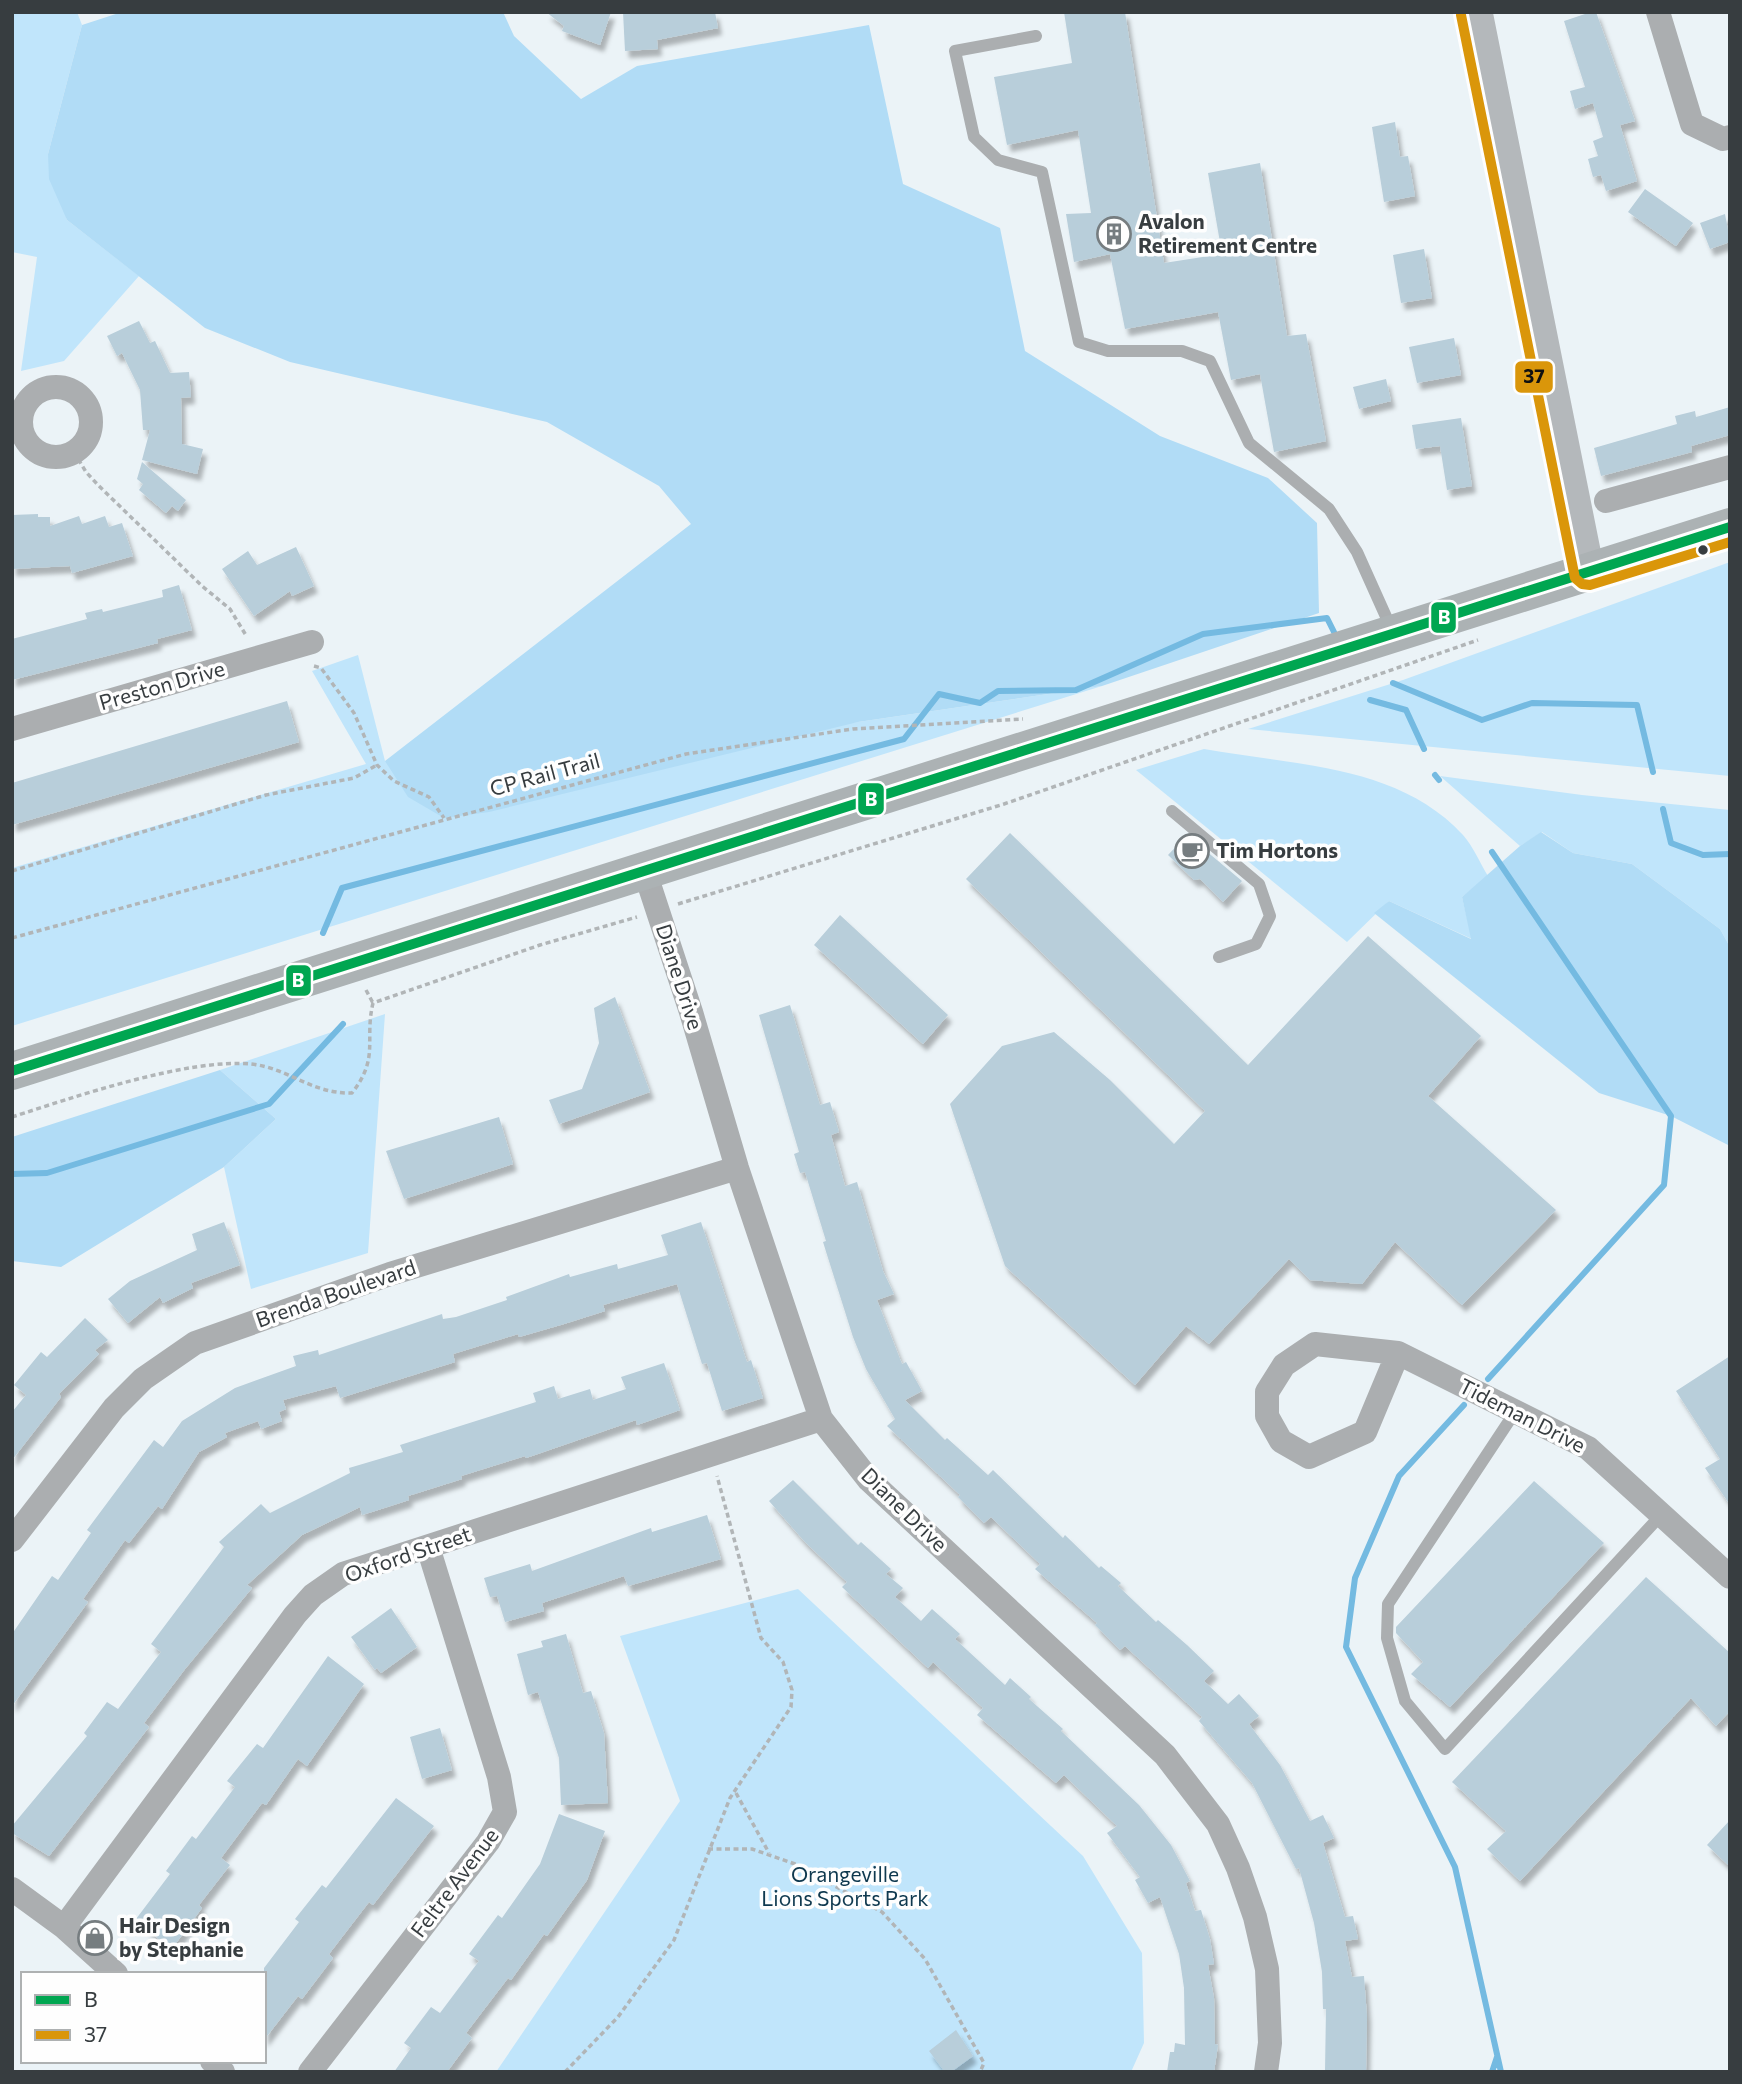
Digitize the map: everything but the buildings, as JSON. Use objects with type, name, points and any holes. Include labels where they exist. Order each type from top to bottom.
[{"type":"main road","points":[[12,1071],[644,869],[986,765],[1730,527]]},
{"type":"street","points":[[1475,12],[1587,571]]},
{"type":"street","points":[[1658,12],[1692,124],[1723,139],[1730,137]]},
{"type":"street","points":[[47,387],[66,387],[77,393],[91,413],[92,425],[88,437],[74,452],[56,458],[44,456],[30,447],[23,437],[17,413],[36,392],[47,387]]},
{"type":"street","points":[[1606,502],[1730,467]]},
{"type":"street","name":"Preston Drive","points":[[12,729],[312,642]]},
{"type":"street","name":"Diane Drive","points":[[644,869],[691,1012],[737,1168],[821,1419],[869,1480],[1165,1755],[1218,1824],[1238,1868],[1255,1917],[1267,1969],[1270,2043],[1266,2072]]},
{"type":"street","name":"Brenda Boulevard","points":[[12,1540],[114,1408],[143,1379],[195,1343],[403,1270],[737,1168]]},
{"type":"street","name":"Tideman Drive","points":[[1398,1353],[1366,1432],[1309,1457],[1281,1441],[1267,1416],[1267,1392],[1283,1366],[1315,1344],[1398,1353],[1588,1447],[1730,1577]]},
{"type":"street","name":"Oxford Street","points":[[64,1927],[295,1615],[313,1595],[343,1574],[821,1419]]},
{"type":"street","name":"Feltre Avenue","points":[[310,2072],[488,1842],[505,1812],[499,1777],[428,1547]]},
{"type":"street","points":[[12,1889],[64,1927],[114,1972]]},
{"type":"lane","points":[[1036,37],[955,51],[974,137],[998,160],[1042,172],[1079,342],[1108,351],[1182,351],[1210,361],[1249,443],[1329,509],[1357,552],[1394,633]]},
{"type":"lane","points":[[1172,811],[1259,884],[1270,916],[1255,944],[1219,957]]},
{"type":"lane","points":[[1515,1412],[1388,1604],[1387,1638],[1405,1701],[1445,1749],[1662,1514]]},
{"type":"path","points":[[74,452],[86,472],[192,577],[230,609],[244,634],[270,654],[321,668],[354,713],[377,765],[394,781],[429,797],[444,818]]},
{"type":"path","points":[[12,1117],[111,1087],[225,1064],[252,1064],[280,1072],[330,1093],[352,1093],[366,1076],[372,1046],[369,1018],[373,1003],[540,945],[1004,804],[1487,637]]},
{"type":"path","name":"CP Rail Trail","points":[[12,938],[686,754],[853,729],[1030,720]]},
{"type":"path","points":[[12,871],[267,796],[354,778],[377,765]]},
{"type":"path","points":[[565,2072],[618,2017],[674,1940],[708,1849],[735,1791],[791,1707],[792,1690],[783,1662],[761,1638],[712,1455]]},
{"type":"path","points":[[735,1791],[770,1855]]},
{"type":"path","points":[[708,1849],[752,1849],[795,1864],[882,1912],[925,1959],[984,2063],[980,2072]]},
{"type":"green space","points":[[12,12],[77,12],[82,25],[48,154],[67,220],[139,276],[64,361],[21,371],[37,257],[12,252]]},
{"type":"green space","points":[[1730,562],[1730,776],[1248,729],[1403,680]]},
{"type":"green space","points":[[358,655],[385,761],[858,722],[1102,686],[12,1026],[12,868],[366,764],[312,671]]},
{"type":"green space","points":[[1204,749],[1342,771],[1407,794],[1437,812],[1467,839],[1488,876],[1462,897],[1472,939],[1389,901],[1347,942],[1136,770]]},
{"type":"green space","points":[[1440,776],[1582,795],[1730,810],[1730,947],[1720,929],[1632,864],[1573,853],[1542,832],[1520,846]]},
{"type":"green space","points":[[385,1014],[368,1253],[251,1289],[224,1167],[276,1119],[220,1070]]},
{"type":"green space","name":"Orangeville Lions Sports Park","points":[[798,1589],[1083,1856],[1142,1953],[1144,2043],[1131,2072],[496,2072],[680,1801],[620,1636]]},
{"type":"shaded area","points":[[122,12],[503,12],[514,36],[581,99],[637,66],[869,25],[903,184],[1000,228],[1025,351],[1160,436],[1268,478],[1317,523],[1319,613],[1102,686],[858,722],[489,812],[444,818],[408,797],[385,761],[691,524],[659,486],[547,422],[290,362],[205,328],[67,220],[49,179],[48,154],[82,25]]},
{"type":"shaded area","points":[[1541,832],[1573,853],[1632,864],[1720,929],[1730,947],[1730,1146],[1671,1116],[1599,1093],[1374,913],[1389,901],[1471,939],[1462,897],[1520,846]]},
{"type":"shaded area","points":[[220,1070],[276,1119],[224,1167],[61,1267],[12,1261],[12,1137]]},
{"type":"waterway","points":[[323,933],[342,888],[904,739],[939,694],[980,703],[998,691],[1076,690],[1203,634],[1327,618],[1334,632]]},
{"type":"waterway","points":[[1393,683],[1482,720],[1532,703],[1637,705],[1653,772]]},
{"type":"waterway","points":[[1370,700],[1406,710],[1424,749]]},
{"type":"waterway","points":[[1435,775],[1439,780]]},
{"type":"waterway","points":[[1663,809],[1671,843],[1703,855],[1730,854]]},
{"type":"waterway","points":[[1488,1379],[1664,1185],[1671,1116],[1492,852]]},
{"type":"waterway","points":[[12,1174],[47,1173],[269,1104],[343,1024]]},
{"type":"waterway","points":[[1464,1405],[1399,1476],[1355,1578],[1346,1647],[1455,1867],[1501,2072]]},
{"type":"waterway","points":[[1492,2072],[1497,2057]]},
{"type":"transit line","name":"37","points":[[1461,15],[1575,578],[1582,584],[1590,585],[1730,542]]},
{"type":"transit line","name":"B","points":[[12,1071],[1730,527]]},
{"type":"place","name":"Avalon Retirement Centre","points":[[1114,234]]},
{"type":"place","name":"Tim Hortons","points":[[1192,851]]},
{"type":"place","name":"Hair Design by Stephanie","points":[[95,1938]]}]
